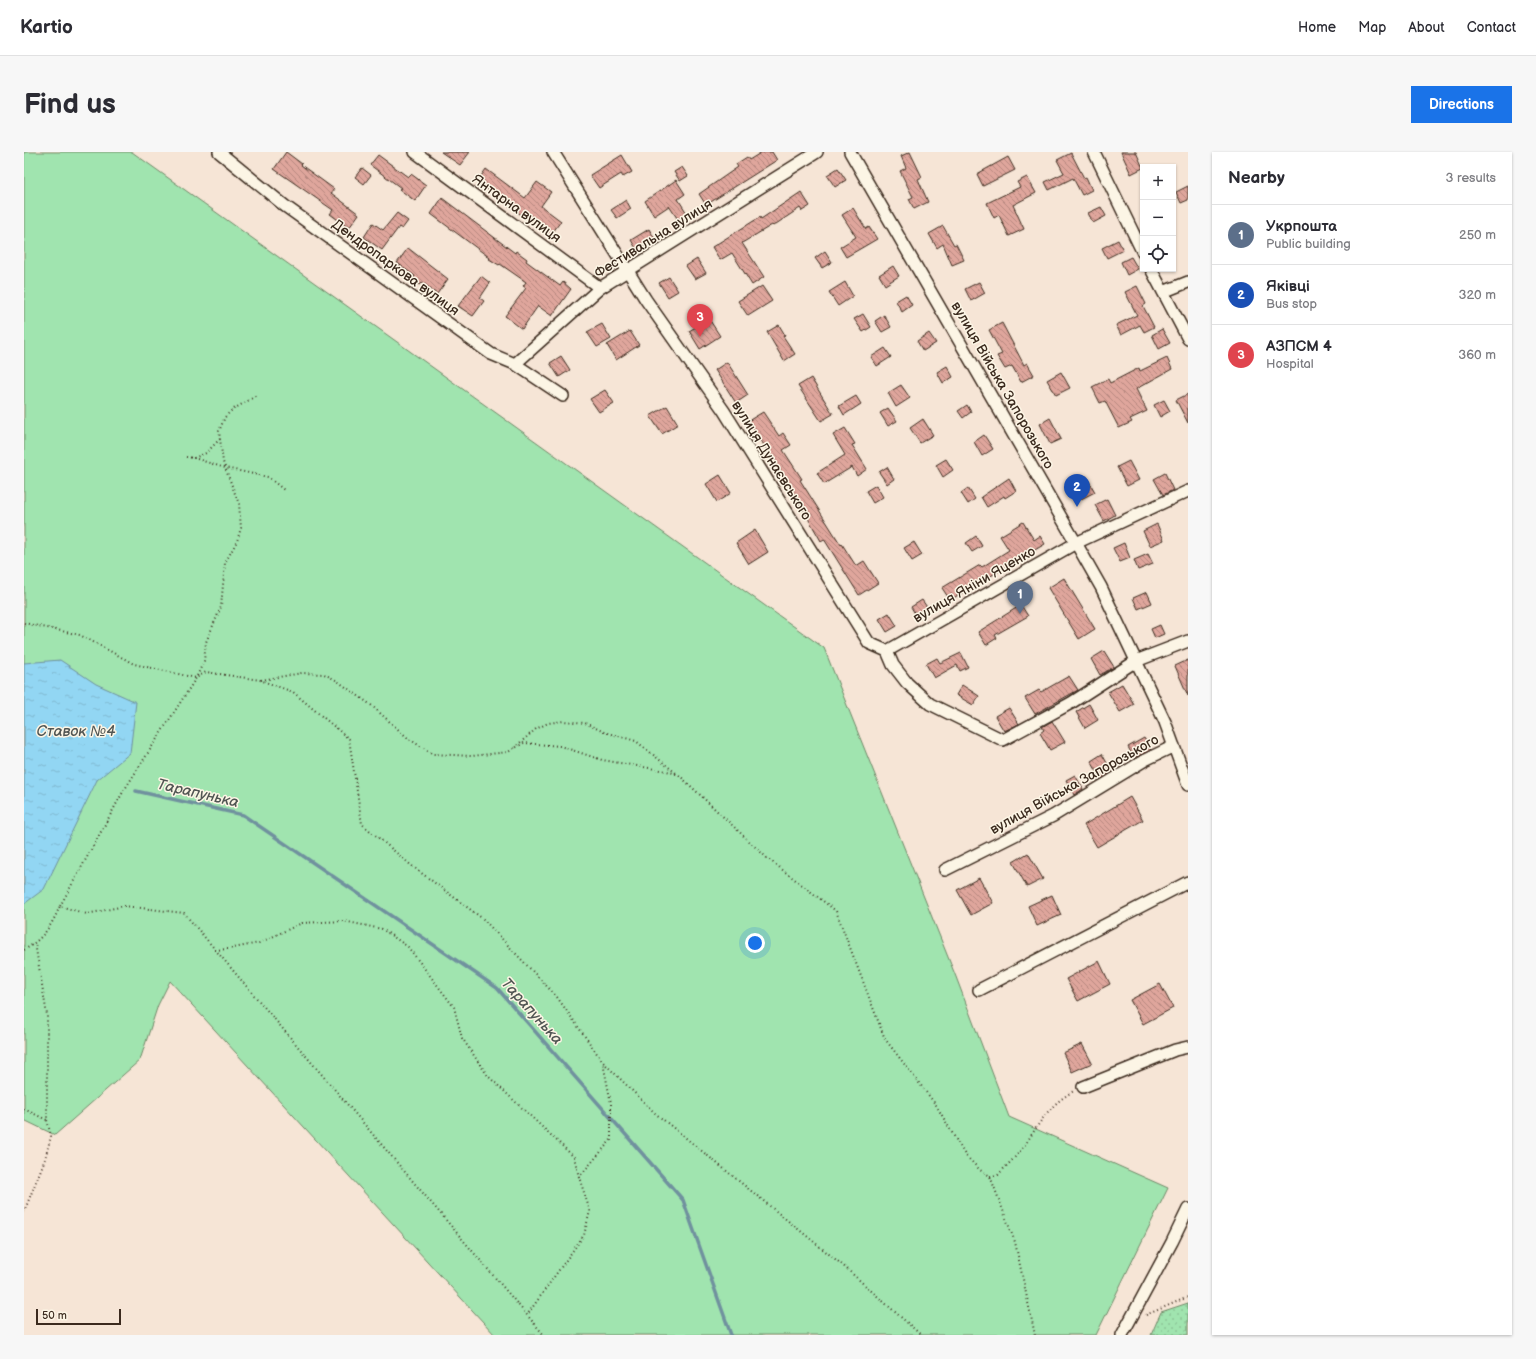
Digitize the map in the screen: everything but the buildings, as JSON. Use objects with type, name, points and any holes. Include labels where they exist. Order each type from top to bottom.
[{"type":"street","name":"Дендропаркова вулиця","points":[[219,152],[285,206],[491,354],[515,364],[563,396]]},
{"type":"street","name":"Янтарна вулиця","points":[[416,152],[600,288]]},
{"type":"street","name":"вулиця Дунаєвського","points":[[553,152],[646,300],[724,411],[870,643],[887,651]]},
{"type":"street","name":"Фестивальна вулиця","points":[[515,364],[600,288],[629,272],[818,152]]},
{"type":"street","name":"вулиця Війська Запорозького","points":[[850,152],[1101,587],[1165,722],[1188,785]]},
{"type":"street","points":[[1094,152],[1140,247]]},
{"type":"street","points":[[1152,272],[1188,339]]},
{"type":"street","points":[[1162,292],[1188,282]]},
{"type":"street","name":"вулиця Яніни Яценко","points":[[887,651],[1076,543],[1188,491]]},
{"type":"street","points":[[887,651],[893,665],[907,683],[930,704],[1003,740],[1071,703],[1136,661],[1188,641]]},
{"type":"street","name":"вулиця Війська Запорозького","points":[[946,870],[1053,816],[1145,760],[1174,746]]},
{"type":"street","points":[[979,990],[1188,882]]},
{"type":"street","points":[[1083,1087],[1175,1050],[1188,1047]]},
{"type":"street","points":[[1122,1335],[1188,1209]]},
{"type":"path","points":[[24,950],[35,943],[53,924],[60,906],[123,792],[196,678],[204,661],[206,642],[221,607],[225,563],[237,542],[241,528],[239,504],[223,462],[219,431],[225,417],[232,410],[256,396]]},
{"type":"path","points":[[194,458],[206,453],[220,439]]},
{"type":"path","points":[[186,457],[268,478],[284,490]]},
{"type":"path","points":[[24,623],[80,635],[134,664],[196,678],[206,672],[260,680],[293,692],[349,739],[362,824],[412,866],[482,920],[558,997],[603,1062],[655,1113],[840,1263],[921,1335]]},
{"type":"path","points":[[260,680],[302,673],[324,674],[336,680],[371,705],[409,739],[433,754],[472,756],[508,752],[524,743],[560,746],[602,760],[666,771],[679,775]]},
{"type":"path","points":[[511,750],[536,729],[548,723],[564,721],[585,723],[604,732],[636,741],[679,775],[767,858],[836,911],[885,1039],[936,1106],[965,1155],[980,1170],[990,1176],[998,1176],[1021,1150],[1054,1104],[1083,1087]]},
{"type":"path","points":[[60,906],[87,914],[124,906],[184,913],[544,1335]]},
{"type":"path","points":[[215,950],[258,943],[302,923],[343,921],[382,929],[408,947],[454,1007],[462,1038],[488,1076],[574,1157],[590,1211],[584,1235],[527,1316]]},
{"type":"path","points":[[24,1212],[45,1159],[51,1136],[47,1120],[47,1015],[35,943]]},
{"type":"path","points":[[579,1178],[611,1140],[610,1103],[603,1062]]},
{"type":"path","points":[[24,1109],[47,1120]]},
{"type":"path","points":[[990,1176],[1015,1242],[1035,1335]]},
{"type":"path","points":[[1130,1322],[1188,1297]]},
{"type":"green space","points":[[24,152],[132,152],[824,648],[956,977],[1009,1117],[1168,1188],[1096,1335],[495,1335],[170,981],[158,1005],[140,1060],[55,1135],[24,1120]]},
{"type":"green space","points":[[1188,1303],[1188,1335],[1151,1335],[1161,1312]]},
{"type":"water","name":"Ставок №4","points":[[60,660],[96,684],[136,702],[130,753],[97,780],[44,889],[24,904],[24,663]]},
{"type":"waterway","name":"Тарапунька","points":[[136,791],[243,815],[497,988],[683,1200],[731,1335]]},
{"type":"place","name":"АЗПСМ 4","points":[[700,337]]},
{"type":"place","name":"Яківці","points":[[1077,507]]},
{"type":"place","name":"Укрпошта","points":[[1020,614]]}]
